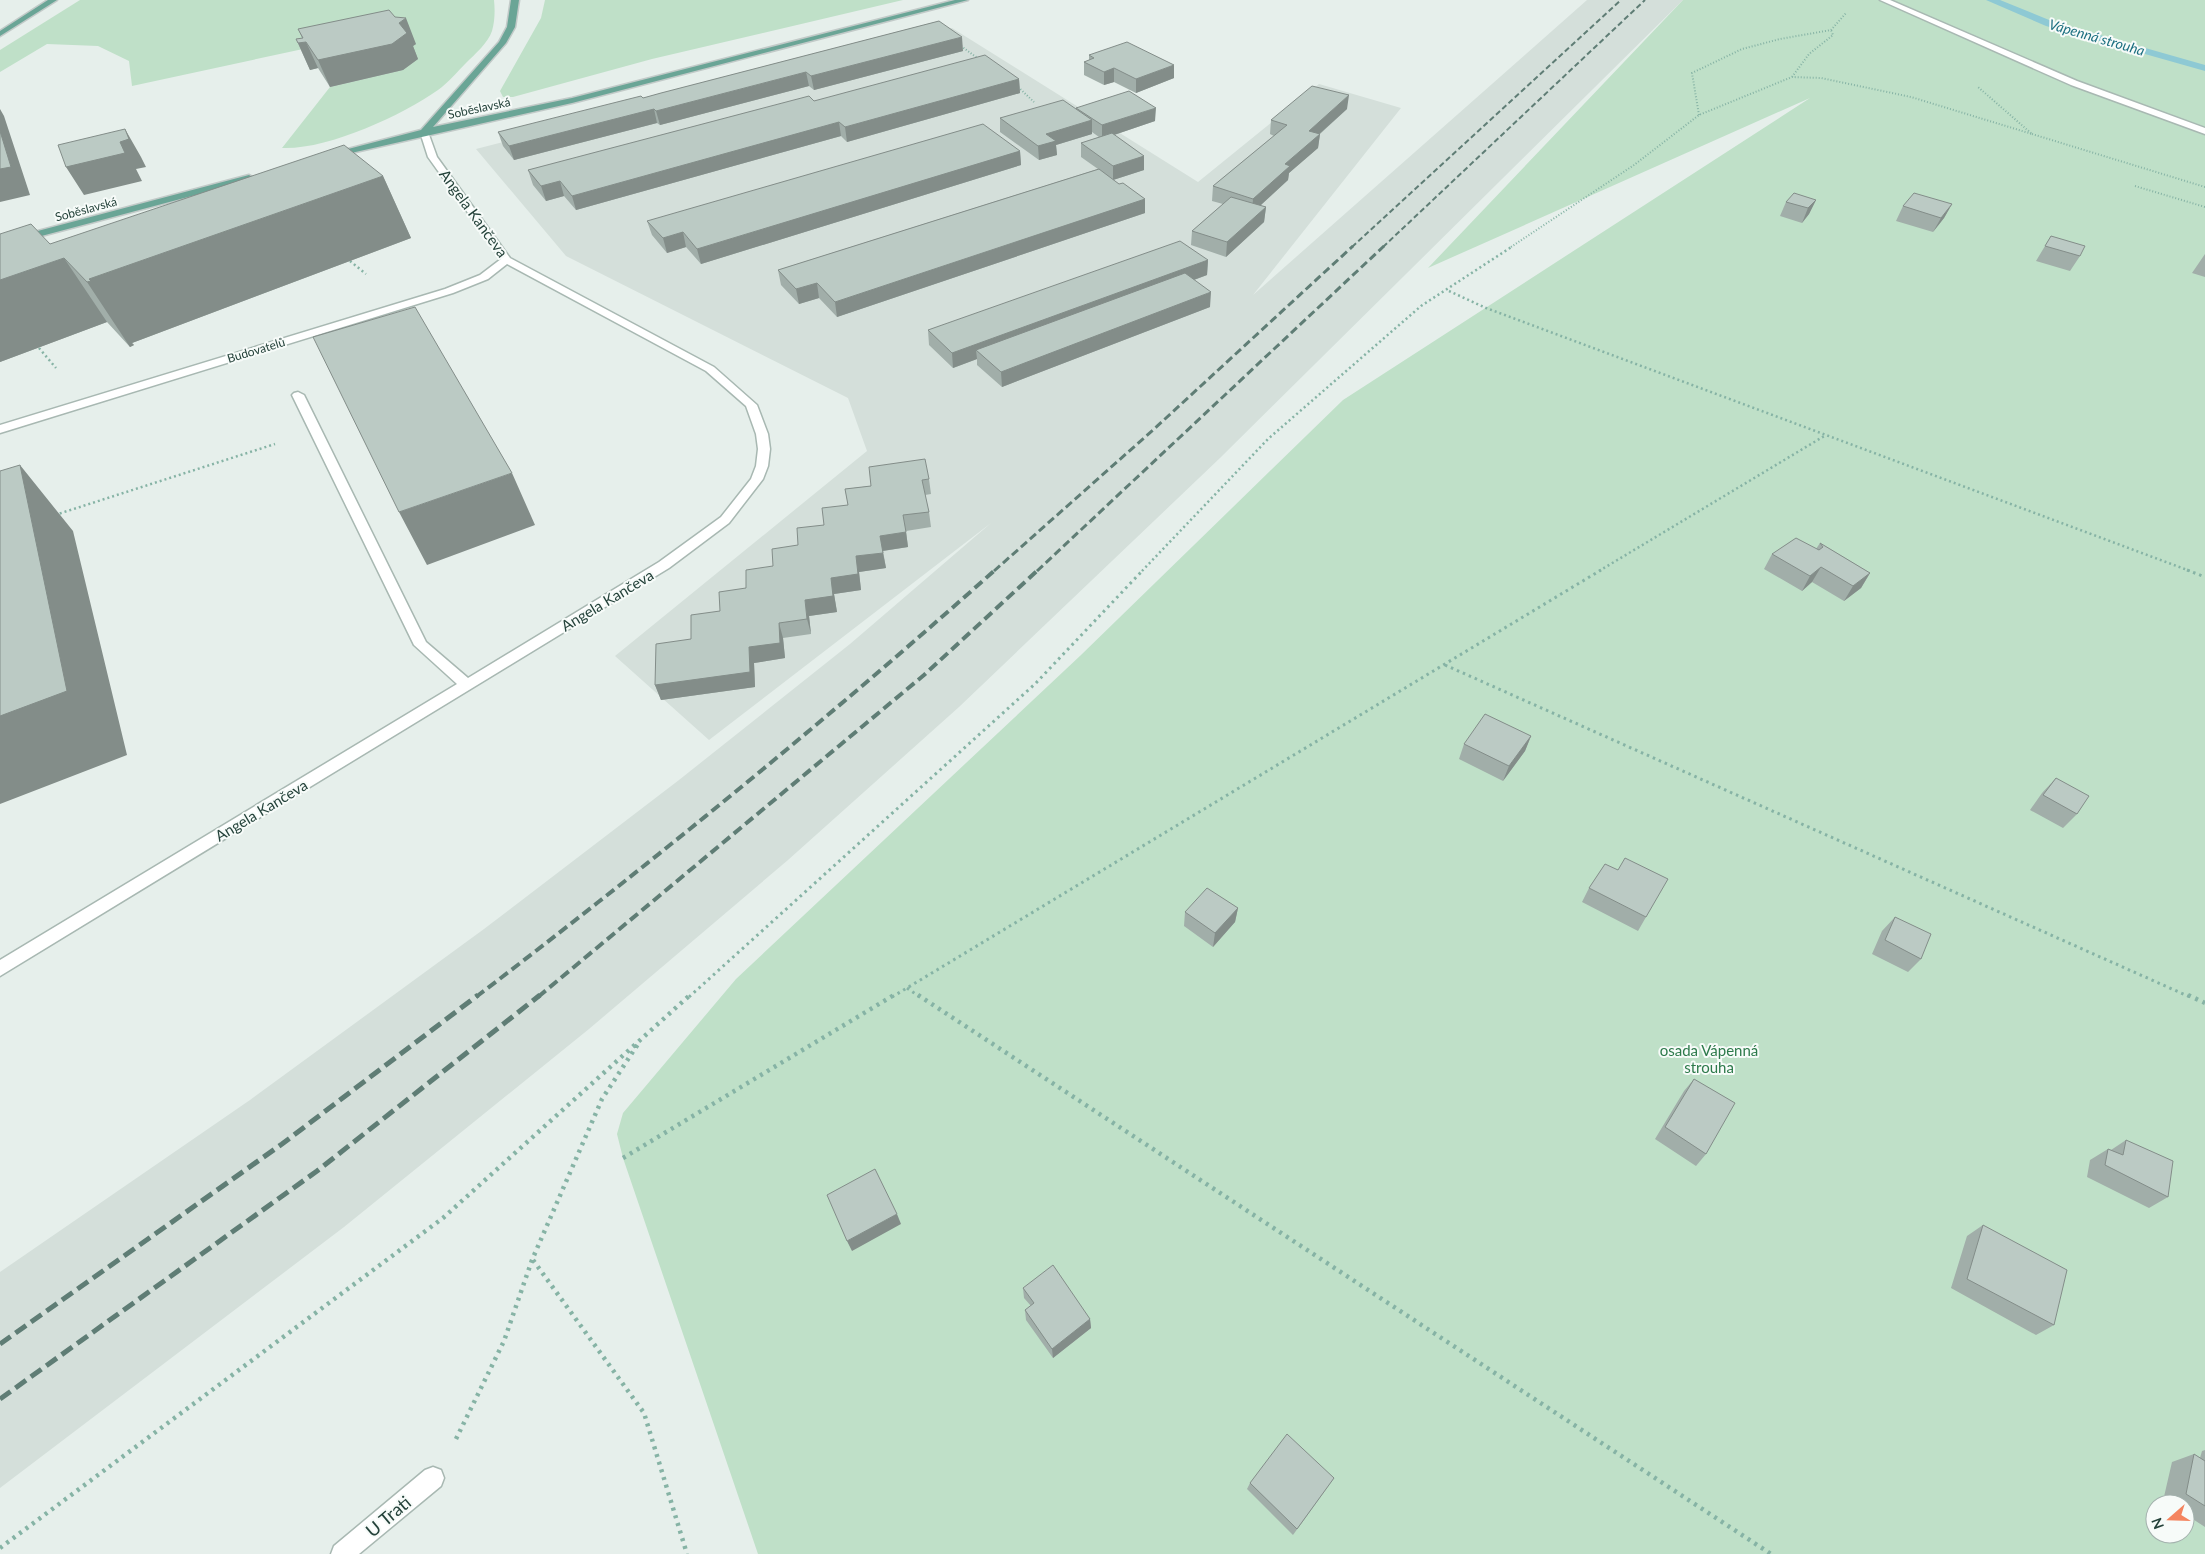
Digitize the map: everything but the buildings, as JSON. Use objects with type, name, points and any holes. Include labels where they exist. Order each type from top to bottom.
[{"type":"main road","points":[[0,34],[53,0]]},
{"type":"main road","points":[[424,132],[502,44],[511,27],[515,0]]},
{"type":"main road","name":"Soběslavská","points":[[318,160],[424,132],[572,100],[964,0]]},
{"type":"main road","name":"Soběslavská","points":[[0,244],[260,176]]},
{"type":"street","points":[[1884,0],[2074,83],[2205,131]]},
{"type":"street","name":"Angela Kančeva","points":[[0,969],[656,570],[725,520],[749,492],[762,466],[762,434],[751,405],[710,369],[506,260],[434,157],[424,132]]},
{"type":"street","name":"Budovatelů","points":[[0,429],[449,291],[484,277],[506,260]]},
{"type":"street","points":[[298,395],[421,645],[467,685]]},
{"type":"street","name":"U Trati","points":[[342,1554],[433,1478]]},
{"type":"path","points":[[1699,115],[1692,72],[1742,49],[1780,39],[1831,30],[1847,12]]},
{"type":"path","points":[[1792,77],[1809,54],[1832,35],[1831,30]]},
{"type":"path","points":[[956,43],[984,63]]},
{"type":"path","points":[[2015,57],[1976,70],[1976,84],[2032,134]]},
{"type":"path","points":[[0,1548],[443,1218],[1034,684],[1268,439],[1421,306],[1448,290],[1634,165],[1699,115],[1792,77],[1821,78],[1911,97],[2205,187]]},
{"type":"path","points":[[1016,84],[1034,102]]},
{"type":"path","points":[[2136,186],[2205,207]]},
{"type":"path","points":[[1448,290],[1486,308],[2205,577]]},
{"type":"path","points":[[46,518],[316,430]]},
{"type":"path","points":[[623,1158],[1826,435]]},
{"type":"path","points":[[1444,664],[2205,1003]]},
{"type":"path","points":[[907,988],[1771,1554]]},
{"type":"path","points":[[433,1478],[466,1423],[504,1341],[532,1260],[602,1099],[642,1038]]},
{"type":"path","points":[[532,1260],[644,1413],[687,1554]]},
{"type":"shaded area","points":[[1587,0],[1683,0],[1220,458],[959,707],[788,860],[589,1029],[344,1227],[0,1488],[0,1272],[250,1100],[484,929],[679,780],[850,644],[991,523],[709,740],[615,656],[867,451],[848,398],[566,256],[476,149],[952,28],[1198,182],[1319,84],[1401,108],[1253,295]]},
{"type":"green space","points":[[80,0],[494,0],[494,23],[490,35],[477,52],[445,84],[423,100],[363,130],[320,143],[282,148],[330,87],[402,70],[303,49],[132,86],[129,61],[98,46],[47,44],[0,72],[0,50]]},
{"type":"green space","points":[[545,0],[903,0],[652,59],[513,97],[503,97],[500,91],[541,18]]},
{"type":"green space","name":"osada Vápenná strouha","points":[[1683,0],[2205,0],[2205,1554],[758,1554],[623,1158],[617,1134],[623,1113],[736,979],[1081,655],[1343,400],[1810,98],[1428,268]]},
{"type":"waterway","name":"Vápenná strouha","points":[[1991,0],[2050,24],[2205,68]]},
{"type":"railway","points":[[1352,247],[1621,0]]},
{"type":"railway","points":[[1383,247],[1645,0]]},
{"type":"railway","points":[[994,571],[1153,430],[1353,246]]},
{"type":"railway","points":[[1037,571],[1384,246]]},
{"type":"railway","points":[[476,997],[609,894],[740,788],[932,626],[995,570]]},
{"type":"railway","points":[[538,997],[924,675],[1038,570]]},
{"type":"railway","points":[[0,1344],[282,1144],[478,995]]},
{"type":"railway","points":[[0,1399],[317,1171],[540,995]]}]
